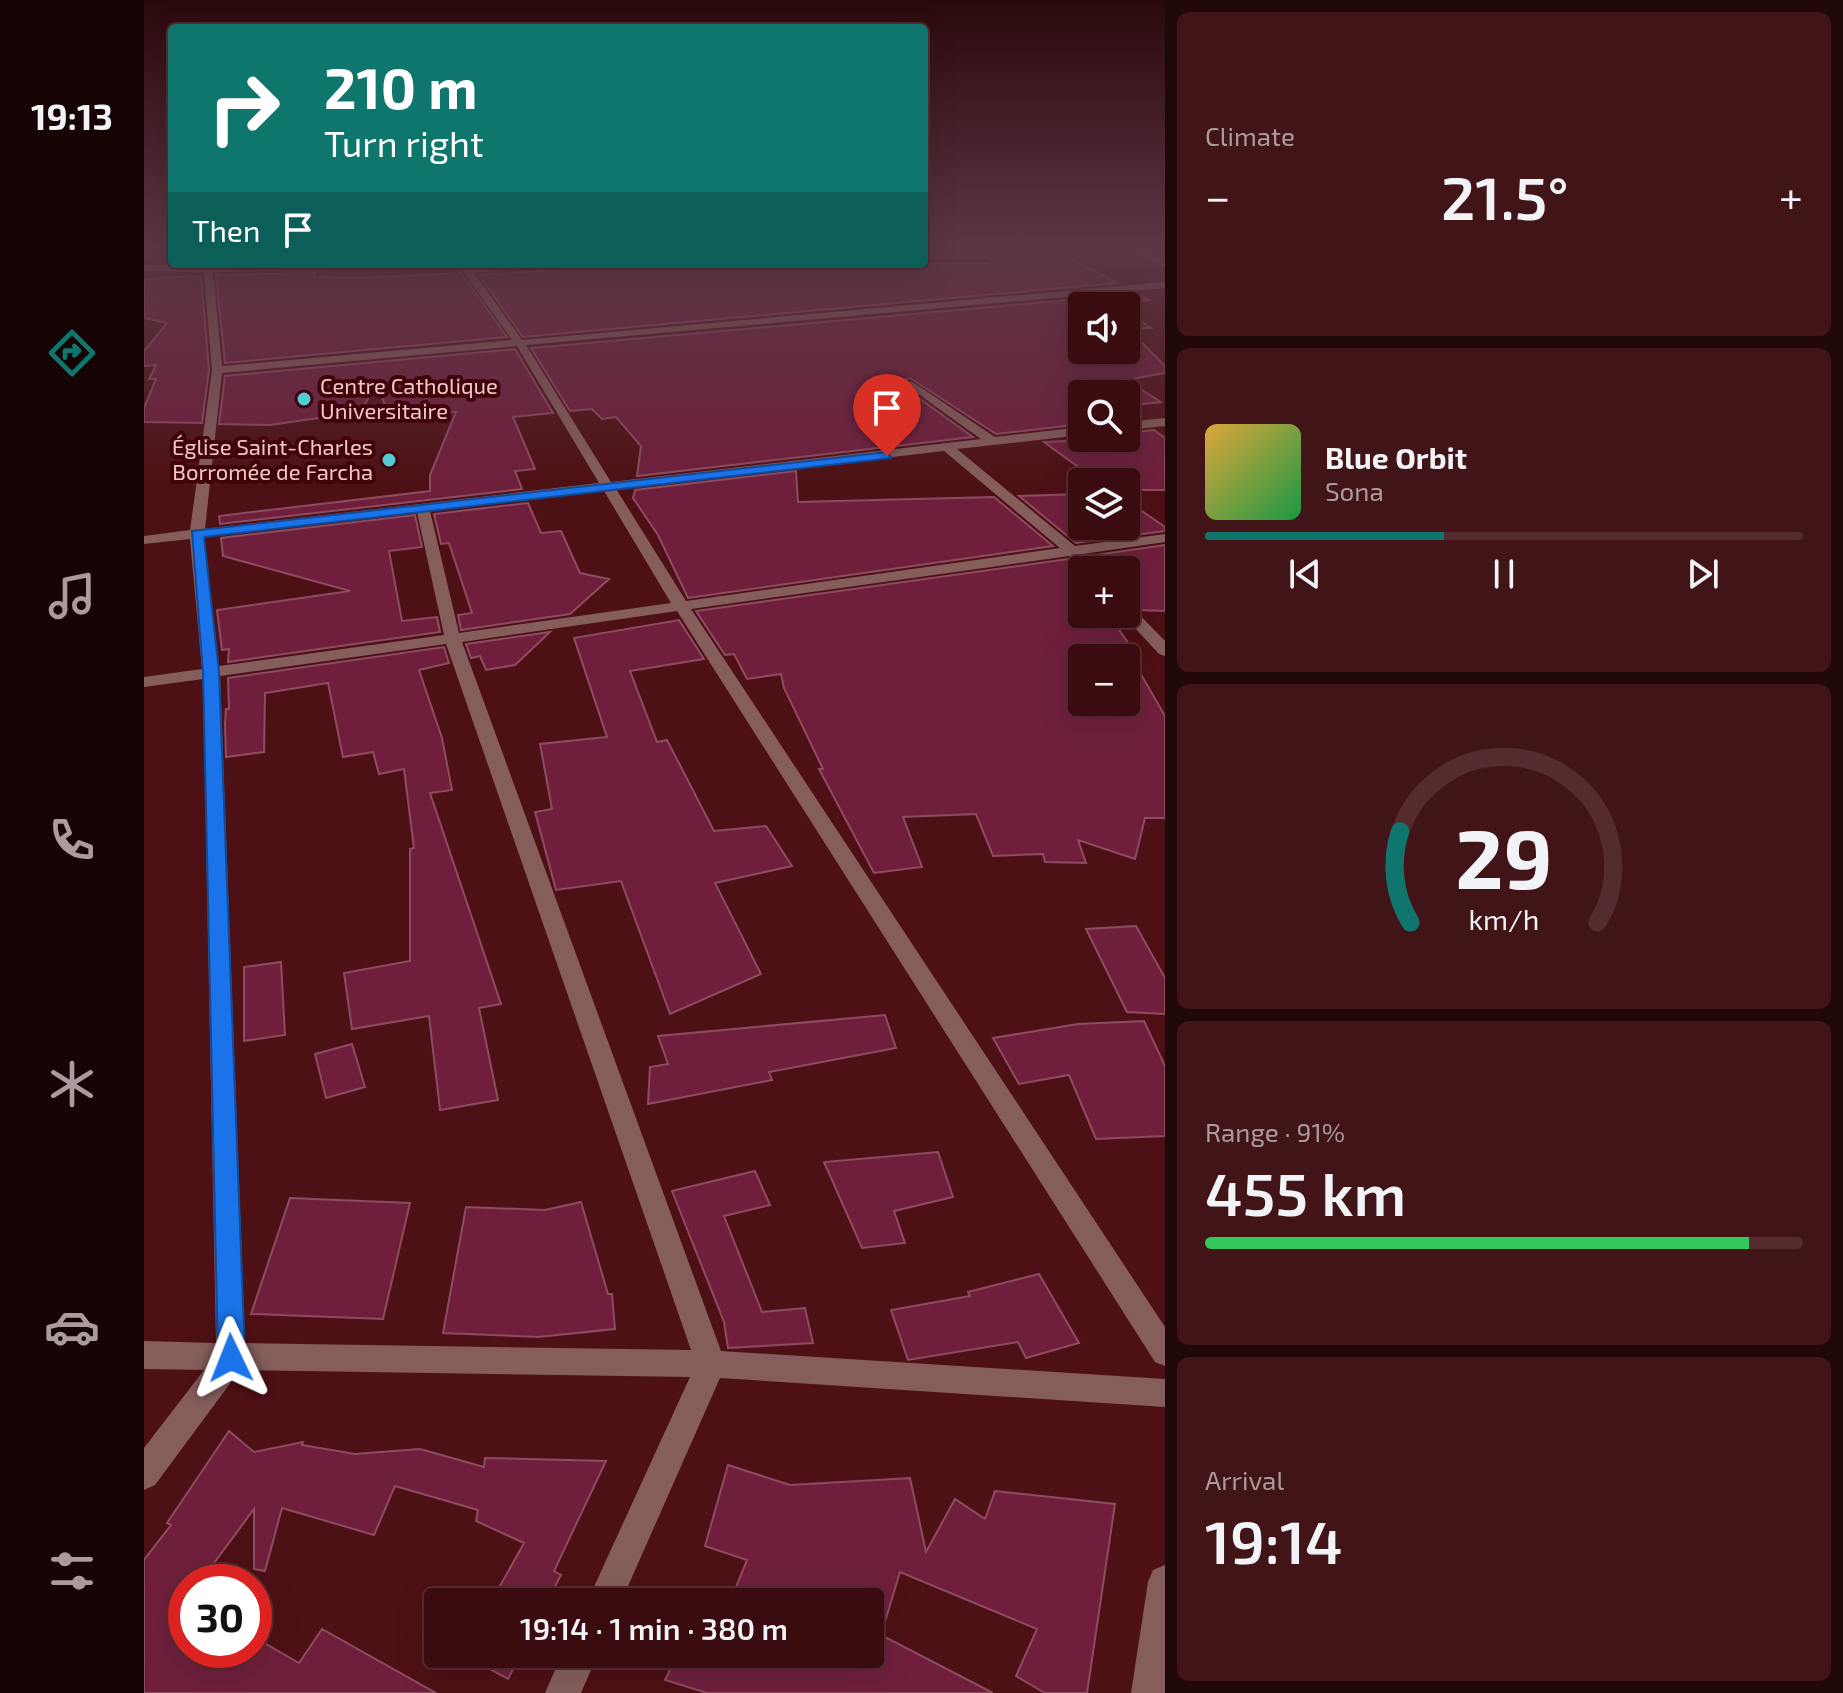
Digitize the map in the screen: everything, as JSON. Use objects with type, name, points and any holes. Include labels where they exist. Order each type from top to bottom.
[{"type":"street","points":[[144,1474],[231,1358],[211,672],[197,534],[217,370],[213,328]]},
{"type":"street","points":[[509,328],[681,606],[1165,1352]]},
{"type":"street","points":[[217,370],[703,328]]},
{"type":"street","points":[[911,384],[993,442]]},
{"type":"street","points":[[1140,425],[1165,422]]},
{"type":"street","points":[[144,540],[422,506],[949,449],[1068,433]]},
{"type":"street","points":[[949,449],[1077,556]]},
{"type":"street","points":[[422,506],[453,640],[711,1364],[610,1588]]},
{"type":"street","points":[[144,682],[1165,538]]},
{"type":"street","points":[[1140,624],[1165,651]]},
{"type":"street","points":[[144,1355],[711,1364],[1165,1393]]},
{"type":"street","points":[[1149,1693],[1165,1582]]},
{"type":"street","points":[[563,1693],[574,1668]]},
{"type":"building","points":[[163,328],[205,328],[209,370],[202,423],[144,422],[144,408],[156,379],[149,379],[156,365],[144,366],[144,351]]},
{"type":"building","points":[[221,328],[501,328],[507,337],[225,363]]},
{"type":"building","points":[[517,328],[622,328],[523,337]]},
{"type":"building","points":[[755,328],[1068,328],[1068,364],[1140,364],[1140,341],[1165,366],[1165,373],[1126,380],[1068,380],[1068,426],[996,434],[910,378],[905,380],[905,388],[973,437],[637,476],[641,446],[616,417],[602,419],[592,409],[570,411],[531,348]]},
{"type":"building","points":[[515,349],[553,413],[513,417],[535,469],[515,471],[522,489],[220,524],[219,516],[430,491],[430,475],[456,412],[389,416],[377,384],[360,412],[270,425],[219,424],[225,376]]},
{"type":"building","points":[[1140,389],[1161,402],[1140,404]]},
{"type":"building","points":[[1154,430],[1165,438],[1165,490],[1140,490],[1140,468],[1080,468],[1044,442],[1068,441],[1068,452],[1140,452],[1140,432]]},
{"type":"building","points":[[796,471],[798,502],[994,497],[1053,546],[688,598],[658,535],[633,498],[635,490]]},
{"type":"building","points":[[1068,494],[1068,536],[1019,496]]},
{"type":"building","points":[[528,503],[541,533],[561,531],[580,573],[609,579],[570,614],[461,630],[458,615],[472,613],[449,543],[441,544],[434,514]]},
{"type":"building","points":[[1140,510],[1165,527],[1165,531],[1140,534]]},
{"type":"building","points":[[415,515],[422,547],[389,551],[402,621],[437,617],[440,632],[228,662],[229,649],[222,650],[217,610],[350,591],[223,556],[221,538]]},
{"type":"building","points":[[1165,545],[1165,611],[1140,610],[1140,556],[1089,556]]},
{"type":"building","points":[[1068,559],[1068,628],[1118,628],[1129,644],[1068,644],[1068,716],[1140,716],[1140,673],[1165,716],[1165,818],[1145,818],[1135,859],[1078,840],[1086,863],[1045,862],[1043,854],[993,856],[976,814],[903,817],[922,867],[874,873],[819,769],[823,769],[784,688],[781,674],[747,679],[734,654],[725,655],[696,611]]},
{"type":"building","points":[[679,620],[704,659],[630,671],[657,742],[667,740],[714,831],[766,826],[792,866],[715,883],[761,974],[670,1014],[621,881],[556,890],[535,812],[552,809],[540,744],[607,737],[574,638]]},
{"type":"building","points":[[550,632],[515,665],[486,670],[480,656],[471,658],[466,644]]},
{"type":"building","points":[[444,647],[449,663],[419,670],[442,738],[452,790],[430,793],[501,1004],[479,1008],[498,1100],[440,1110],[429,1016],[352,1029],[344,973],[410,961],[410,849],[414,848],[404,769],[379,774],[373,752],[343,757],[328,683],[265,693],[264,752],[226,757],[225,724],[226,709],[229,709],[228,678]]},
{"type":"building","points":[[1136,926],[1165,978],[1165,1014],[1127,1012],[1086,929]]},
{"type":"building","points":[[281,962],[285,1035],[244,1041],[244,967]]},
{"type":"building","points":[[885,1015],[896,1048],[769,1072],[772,1080],[648,1104],[650,1067],[668,1064],[658,1036]]},
{"type":"building","points":[[1144,1021],[1165,1066],[1165,1136],[1096,1139],[1069,1075],[1019,1084],[993,1038],[1078,1024]]},
{"type":"building","points":[[352,1044],[365,1087],[326,1098],[315,1054]]},
{"type":"building","points":[[938,1152],[953,1197],[894,1211],[905,1243],[862,1248],[824,1162]]},
{"type":"building","points":[[755,1171],[770,1205],[724,1216],[762,1312],[805,1308],[813,1343],[728,1348],[724,1322],[672,1191]]},
{"type":"building","points":[[290,1198],[410,1203],[383,1319],[251,1314]]},
{"type":"building","points":[[581,1202],[608,1294],[612,1294],[615,1329],[538,1337],[443,1333],[466,1207],[545,1210]]},
{"type":"building","points":[[1039,1274],[1079,1343],[1026,1358],[1018,1342],[908,1360],[891,1310],[970,1296],[968,1292]]},
{"type":"building","points":[[229,1431],[254,1452],[303,1442],[302,1445],[355,1454],[420,1449],[484,1467],[485,1458],[606,1461],[554,1571],[561,1575],[554,1588],[499,1588],[524,1543],[476,1521],[478,1510],[395,1486],[374,1535],[282,1508],[267,1564],[254,1564],[254,1509],[213,1564],[168,1564],[168,1668],[272,1668],[272,1647],[299,1663],[322,1629],[436,1693],[144,1693],[144,1560],[171,1525],[167,1523]]},
{"type":"building","points":[[728,1465],[790,1485],[910,1478],[926,1552],[955,1499],[985,1519],[995,1491],[1115,1504],[1087,1693],[1045,1693],[1016,1676],[1037,1629],[900,1572],[884,1625],[884,1588],[736,1588],[747,1560],[705,1546]]},
{"type":"building","points":[[884,1637],[993,1693],[707,1693],[665,1680],[671,1668],[884,1668]]},
{"type":"building","points":[[488,1668],[514,1668],[508,1679]]},
{"type":"place","name":"Centre Catholique Universitaire","points":[[304,399]]},
{"type":"place","name":"Église Saint-Charles Borromée de Farcha","points":[[389,460]]},
{"type":"route","points":[[231,1358],[211,672],[197,534],[422,506],[887,456]]}]
